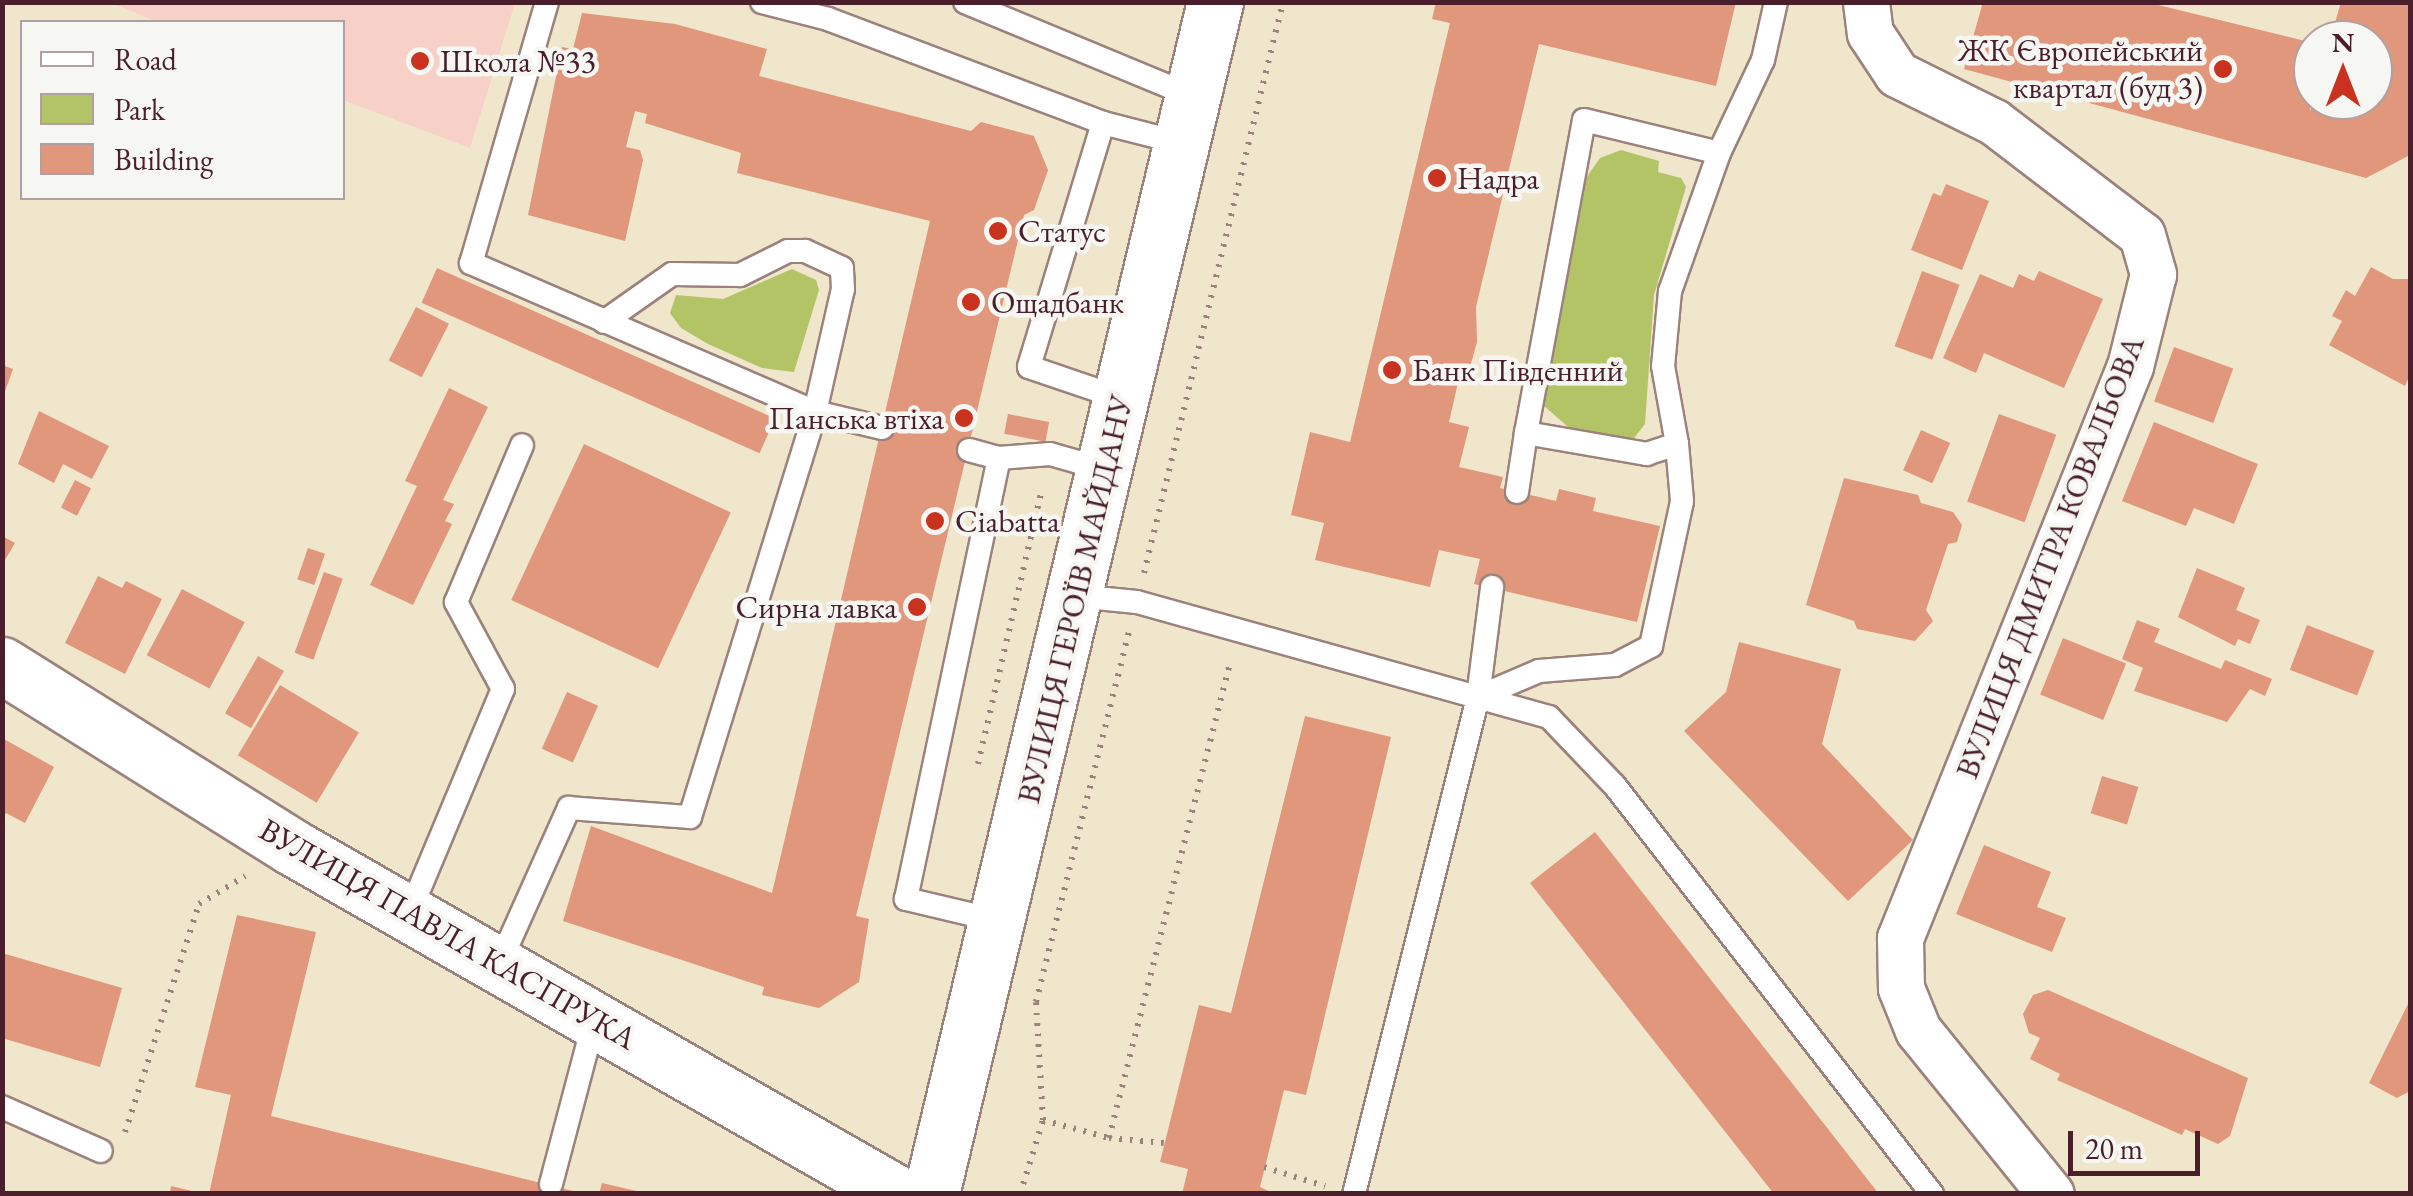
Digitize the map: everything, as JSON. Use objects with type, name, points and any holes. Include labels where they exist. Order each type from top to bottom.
[{"type":"main road","name":"ВУЛИЦЯ ГЕРОЇВ МАЙДАНУ","points":[[930,1194],[999,921],[1215,2]]},
{"type":"main road","name":"ВУЛИЦЯ ПАВЛА КАСПРУКА","points":[[2,665],[292,847],[500,962],[898,1194]]},
{"type":"street","name":"ВУЛИЦЯ ДМИТРА КОВАЛЬОВА","points":[[1866,2],[1870,32],[1897,74],[1994,122],[2142,235],[2153,274],[2130,366],[1900,938],[1901,988],[1918,1030],[2051,1194]]},
{"type":"lane","points":[[548,2],[470,263],[815,412],[882,428]]},
{"type":"lane","points":[[762,2],[828,19],[1103,123],[1190,121]]},
{"type":"lane","points":[[965,2],[1144,72],[1190,121]]},
{"type":"lane","points":[[1478,697],[1539,672],[1616,665],[1651,646],[1682,500],[1678,444],[1663,366],[1670,291],[1719,154],[1762,60],[1776,2]]},
{"type":"lane","points":[[1517,492],[1584,120],[1719,154]]},
{"type":"lane","points":[[1103,123],[1029,367],[1122,398]]},
{"type":"lane","points":[[500,962],[570,808],[690,818],[815,412],[844,289],[842,268],[829,257],[788,252],[740,275],[672,274],[604,322]]},
{"type":"lane","points":[[1526,433],[1647,454],[1678,444]]},
{"type":"lane","points":[[410,911],[502,689],[456,602],[522,445]]},
{"type":"lane","points":[[969,450],[1000,458],[1050,454],[1106,470]]},
{"type":"lane","points":[[999,921],[906,899],[1000,458]]},
{"type":"lane","points":[[1343,1191],[1478,697],[1492,588]]},
{"type":"lane","points":[[1076,596],[1137,602],[1548,717],[1615,786],[1932,1194]]},
{"type":"lane","points":[[551,1184],[594,1018]]},
{"type":"lane","points":[[2,1107],[100,1150]]},
{"type":"path","points":[[1020,1194],[1043,1120],[1036,1002],[1283,2]]},
{"type":"path","points":[[1109,1138],[1239,629]]},
{"type":"path","points":[[100,1150],[117,1157],[199,904],[292,847]]},
{"type":"path","points":[[1043,1120],[1109,1138],[1164,1143]]},
{"type":"path","points":[[1264,1167],[1343,1191]]},
{"type":"shaded area","name":"Школа №33","points":[[112,3],[515,3],[470,148],[345,101],[345,20],[152,20]]},
{"type":"green space","points":[[1621,150],[1659,161],[1658,172],[1681,178],[1686,187],[1654,295],[1645,424],[1631,442],[1575,433],[1543,405],[1586,178],[1600,158]]},
{"type":"green space","points":[[792,269],[816,280],[819,290],[794,372],[762,368],[708,344],[681,328],[670,313],[676,295],[723,299]]},
{"type":"building","points":[[1436,2],[1736,2],[1716,86],[1539,44],[1476,307],[1477,342],[1470,367],[1462,365],[1449,422],[1469,427],[1459,467],[1503,477],[1500,488],[1556,501],[1559,489],[1596,498],[1593,511],[1660,526],[1637,622],[1474,584],[1480,559],[1439,550],[1430,587],[1315,560],[1324,523],[1291,515],[1310,432],[1350,442],[1450,23],[1432,19]]},
{"type":"building","points":[[1983,2],[2150,3],[2293,38],[2293,120],[2393,120],[2393,20],[2336,20],[2341,2],[2410,2],[2410,155],[2366,178],[1964,69]]},
{"type":"building","points":[[582,13],[675,24],[767,49],[759,76],[971,131],[981,122],[1034,136],[1048,170],[1034,210],[1024,215],[856,916],[869,919],[859,982],[819,1008],[762,995],[764,987],[563,921],[591,826],[772,893],[930,221],[737,173],[741,153],[645,123],[647,114],[635,111],[626,147],[640,150],[643,160],[625,241],[528,215],[562,47],[573,49]]},
{"type":"building","points":[[1946,184],[1989,201],[1962,270],[1911,250],[1933,193],[1941,196]]},
{"type":"building","points":[[2371,267],[2393,279],[2410,279],[2410,375],[2405,386],[2329,345],[2342,321],[2332,316],[2346,290],[2355,296]]},
{"type":"building","points":[[437,268],[775,418],[760,453],[422,303]]},
{"type":"building","points":[[1922,271],[1960,285],[1932,360],[1895,346]]},
{"type":"building","points":[[2039,271],[2103,299],[2064,388],[1984,353],[1976,373],[1943,358],[1980,274],[2013,288],[2019,274],[2034,281]]},
{"type":"building","points":[[416,307],[449,324],[422,377],[389,360]]},
{"type":"building","points":[[2174,347],[2233,369],[2213,423],[2154,402]]},
{"type":"building","points":[[2,365],[13,369],[3,397],[2,397]]},
{"type":"building","points":[[449,388],[488,407],[443,500],[454,504],[445,521],[452,524],[413,605],[370,585],[417,486],[405,481]]},
{"type":"building","points":[[39,411],[109,446],[92,479],[63,464],[54,483],[18,464]]},
{"type":"building","points":[[1008,414],[1049,422],[1045,442],[1004,434]]},
{"type":"building","points":[[1999,414],[2056,435],[2025,522],[1967,501]]},
{"type":"building","points":[[2154,422],[2258,464],[2234,524],[2194,508],[2186,526],[2122,501]]},
{"type":"building","points":[[1921,430],[1950,443],[1932,483],[1903,470]]},
{"type":"building","points":[[584,444],[731,512],[658,668],[511,600]]},
{"type":"building","points":[[1844,478],[1918,495],[1921,503],[1953,512],[1962,525],[1957,542],[1948,544],[1926,610],[1933,621],[1915,641],[1857,629],[1854,621],[1806,605]]},
{"type":"building","points":[[75,480],[91,488],[77,516],[61,508]]},
{"type":"building","points":[[2,536],[15,543],[2,565]]},
{"type":"building","points":[[308,548],[325,554],[314,585],[297,579]]},
{"type":"building","points":[[2197,568],[2245,588],[2236,610],[2260,620],[2250,644],[2238,639],[2235,646],[2178,617]]},
{"type":"building","points":[[324,572],[343,579],[313,660],[295,653]]},
{"type":"building","points":[[98,576],[122,588],[126,581],[162,599],[125,674],[65,643]]},
{"type":"building","points":[[182,589],[245,622],[209,689],[147,655]]},
{"type":"building","points":[[2137,620],[2160,629],[2154,642],[2221,669],[2225,660],[2272,679],[2265,696],[2250,689],[2227,722],[2134,691],[2143,668],[2122,659]]},
{"type":"building","points":[[2307,625],[2374,651],[2357,696],[2290,670]]},
{"type":"building","points":[[2063,638],[2126,663],[2103,720],[2040,695]]},
{"type":"building","points":[[1739,642],[1841,669],[1822,744],[1913,840],[1848,901],[1684,731],[1726,692]]},
{"type":"building","points":[[258,656],[284,671],[251,728],[225,713]]},
{"type":"building","points":[[280,685],[359,732],[317,803],[238,755]]},
{"type":"building","points":[[567,692],[598,706],[573,762],[542,749]]},
{"type":"building","points":[[1305,716],[1391,737],[1306,1095],[1284,1090],[1260,1187],[1275,1194],[1182,1194],[1188,1169],[1160,1162],[1199,1005],[1231,1013]]},
{"type":"building","points":[[2,738],[54,767],[25,823],[6,813],[2,818]]},
{"type":"building","points":[[2102,776],[2138,787],[2127,824],[2091,813]]},
{"type":"building","points":[[1595,832],[1879,1194],[1774,1194],[1530,883]]},
{"type":"building","points":[[1984,845],[2051,872],[2037,907],[2066,918],[2052,952],[1956,914]]},
{"type":"building","points":[[237,915],[316,932],[271,1116],[585,1194],[209,1194],[231,1095],[195,1087]]},
{"type":"building","points":[[2,953],[122,988],[100,1067],[2,1038]]},
{"type":"building","points":[[2048,990],[2248,1078],[2230,1136],[2218,1144],[2185,1129],[2182,1135],[2057,1080],[2060,1074],[2030,1059],[2040,1038],[2029,1033],[2023,1014],[2033,995]]},
{"type":"building","points":[[2410,1000],[2410,1091],[2397,1098],[2369,1083]]},
{"type":"building","points":[[602,1183],[641,1192],[641,1194],[599,1194]]},
{"type":"building","points":[[171,1186],[196,1192],[196,1194],[170,1194]]},
{"type":"place","name":"Школа №33","points":[[420,61]]},
{"type":"place","name":"ЖК Європейський квартал (буд 3)","points":[[2223,69]]},
{"type":"place","name":"Надра","points":[[1437,178]]},
{"type":"place","name":"Статус","points":[[998,231]]},
{"type":"place","name":"Ощадбанк","points":[[971,302]]},
{"type":"place","name":"Банк Південний","points":[[1392,370]]},
{"type":"place","name":"Панська втіха","points":[[964,418]]},
{"type":"place","name":"Ciabatta","points":[[935,521]]},
{"type":"place","name":"Сирна лавка","points":[[917,607]]}]
